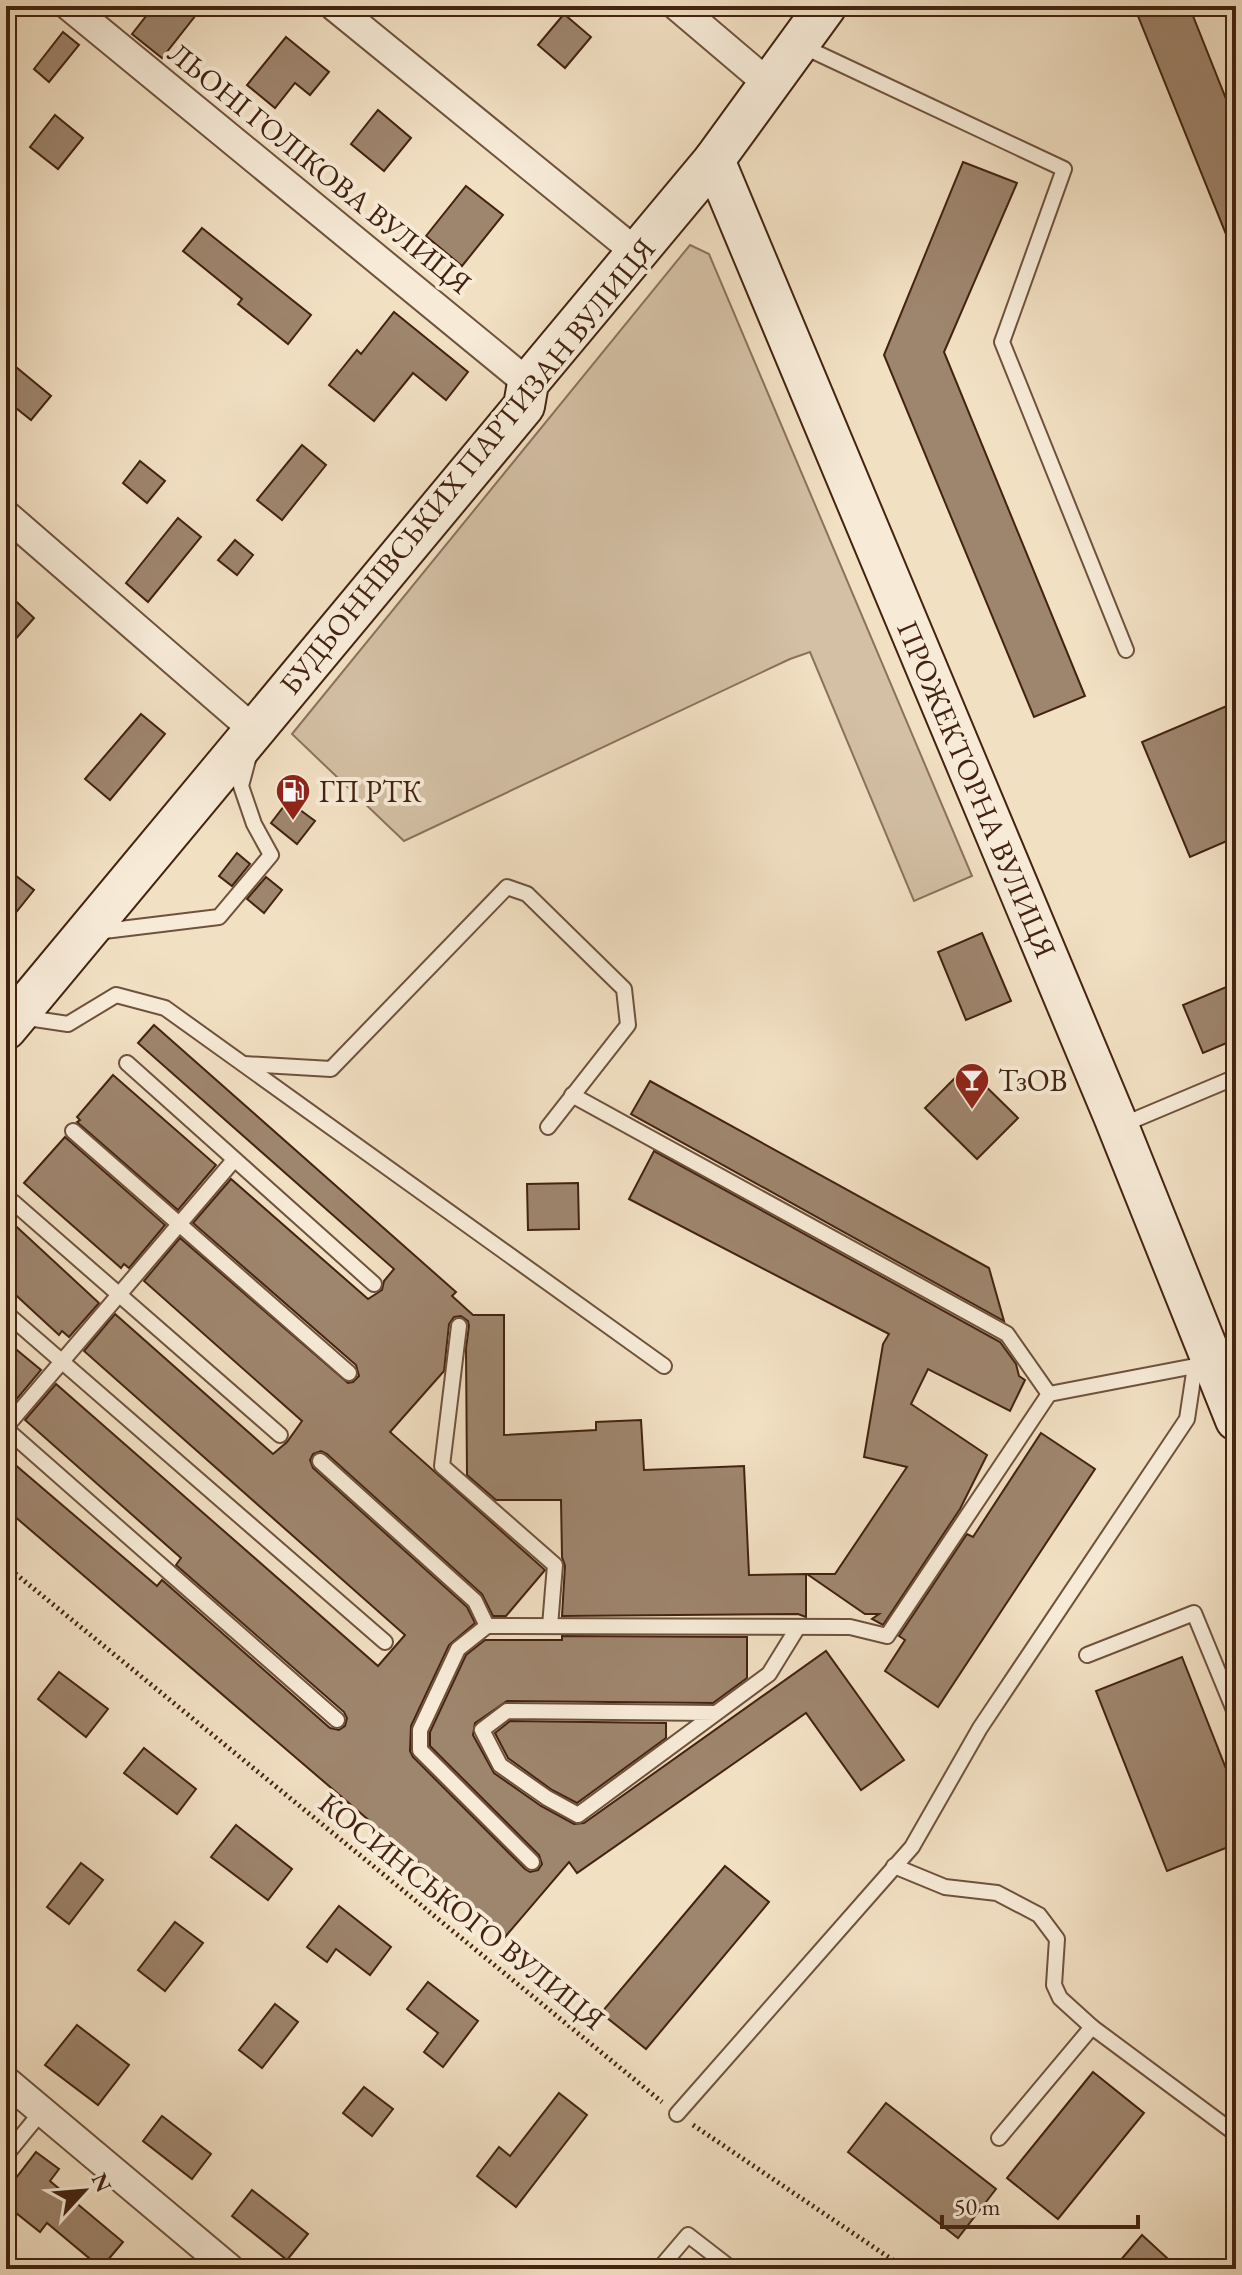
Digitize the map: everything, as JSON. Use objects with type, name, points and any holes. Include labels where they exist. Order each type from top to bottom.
[{"type":"street","name":"ЛЬОНІ ГОЛІКОВА ВУЛИЦЯ","points":[[69,6],[528,383]]},
{"type":"street","points":[[334,6],[637,253]]},
{"type":"street","points":[[677,6],[770,85]]},
{"type":"street","name":"БУДЬОННІВСЬКИХ ПАРТИЗАН ВУЛИЦЯ","points":[[12,1023],[524,406],[528,383],[714,160],[826,6]]},
{"type":"street","name":"ПРОЖЕКТОРНА ВУЛИЦЯ","points":[[714,160],[1118,1127],[1202,1360],[1236,1420]]},
{"type":"street","points":[[6,515],[255,731]]},
{"type":"street","points":[[6,2081],[230,2269]]},
{"type":"lane","points":[[800,44],[1064,169],[1002,342],[1126,650]]},
{"type":"lane","points":[[87,933],[219,917],[271,855],[254,824],[241,786],[255,731]]},
{"type":"lane","points":[[244,1064],[331,1069],[507,887],[527,894],[624,989],[628,1025],[548,1127]]},
{"type":"lane","points":[[12,1023],[68,1024],[116,995],[165,1008],[664,1366]]},
{"type":"lane","points":[[127,1063],[374,1284]]},
{"type":"lane","points":[[1118,1127],[1236,1077]]},
{"type":"lane","points":[[572,1095],[1007,1334],[1049,1394]]},
{"type":"lane","points":[[73,1131],[349,1373]]},
{"type":"lane","points":[[234,1160],[6,1428],[337,1720]]},
{"type":"lane","points":[[13,1202],[280,1435]]},
{"type":"lane","points":[[6,1313],[385,1642]]},
{"type":"lane","points":[[459,1326],[442,1466],[555,1565],[550,1626]]},
{"type":"lane","points":[[532,1862],[420,1750],[420,1730],[458,1649],[487,1626],[850,1627],[887,1636],[1049,1394],[1202,1360],[1187,1419],[980,1728],[912,1847],[677,2114]]},
{"type":"lane","points":[[320,1461],[475,1601],[487,1626]]},
{"type":"lane","points":[[1087,1655],[1194,1613],[1236,1715]]},
{"type":"lane","points":[[716,1713],[507,1711],[482,1730],[500,1765],[547,1798],[578,1815],[769,1674],[798,1627]]},
{"type":"lane","points":[[894,1866],[945,1887],[997,1893],[1039,1915],[1057,1939],[1054,1985],[1060,1998],[1092,2027],[1236,2134]]},
{"type":"lane","points":[[999,2138],[1092,2027]]},
{"type":"lane","points":[[6,2155],[42,2111]]},
{"type":"lane","points":[[659,2269],[688,2235],[732,2269]]},
{"type":"path","name":"КОСИНСЬКОГО ВУЛИЦЯ","points":[[6,1566],[677,2114],[906,2269]]},
{"type":"shaded area","points":[[690,245],[709,254],[972,876],[914,901],[810,652],[404,841],[292,734]]},
{"type":"building","points":[[154,6],[203,6],[162,58],[132,34]]},
{"type":"building","points":[[1134,6],[1189,6],[1236,124],[1236,259]]},
{"type":"building","points":[[564,14],[591,37],[565,68],[538,45]]},
{"type":"building","points":[[63,32],[79,45],[49,82],[34,69]]},
{"type":"building","points":[[286,37],[329,72],[310,95],[295,83],[275,108],[247,85]]},
{"type":"building","points":[[378,110],[411,138],[384,171],[351,144]]},
{"type":"building","points":[[55,115],[83,138],[58,169],[30,147]]},
{"type":"building","points":[[963,162],[1017,183],[944,352],[1085,696],[1034,717],[884,355]]},
{"type":"building","points":[[466,186],[503,215],[462,266],[426,236]]},
{"type":"building","points":[[202,228],[311,315],[288,344],[238,304],[242,299],[183,251]]},
{"type":"building","points":[[394,312],[468,372],[446,400],[413,373],[374,421],[329,385],[357,350],[361,354]]},
{"type":"building","points":[[16,367],[51,396],[31,420],[6,400],[6,379]]},
{"type":"building","points":[[302,445],[326,465],[282,520],[257,500]]},
{"type":"building","points":[[140,461],[165,481],[147,503],[123,483]]},
{"type":"building","points":[[178,518],[201,537],[148,602],[126,583]]},
{"type":"building","points":[[235,540],[253,555],[237,575],[218,560]]},
{"type":"building","points":[[6,592],[34,618],[6,650]]},
{"type":"building","points":[[1236,702],[1236,837],[1190,857],[1142,742]]},
{"type":"building","points":[[141,714],[165,734],[110,800],[85,779]]},
{"type":"building","name":"ГП РТК","points":[[288,801],[315,821],[297,844],[271,823]]},
{"type":"building","points":[[237,853],[250,864],[232,886],[219,876]]},
{"type":"building","points":[[6,868],[34,890],[6,925]]},
{"type":"building","points":[[266,877],[282,890],[264,913],[247,899]]},
{"type":"building","points":[[982,933],[1011,1001],[966,1020],[938,952]]},
{"type":"building","points":[[1236,983],[1236,1039],[1203,1053],[1183,1005]]},
{"type":"building","points":[[154,1025],[456,1292],[452,1296],[473,1315],[504,1315],[504,1435],[596,1430],[596,1422],[641,1420],[644,1470],[744,1466],[749,1575],[806,1574],[806,1617],[798,1614],[562,1616],[565,1566],[562,1557],[561,1500],[496,1500],[467,1475],[466,1348],[469,1326],[461,1316],[454,1317],[449,1324],[444,1371],[390,1432],[545,1570],[506,1616],[493,1616],[482,1594],[327,1454],[321,1451],[313,1454],[310,1460],[313,1468],[467,1607],[475,1623],[449,1645],[411,1726],[410,1751],[525,1869],[530,1872],[538,1870],[542,1864],[539,1855],[430,1746],[430,1732],[466,1655],[485,1640],[562,1640],[562,1636],[747,1637],[747,1678],[713,1703],[507,1701],[475,1723],[473,1735],[494,1773],[541,1806],[574,1824],[584,1823],[826,1651],[904,1760],[861,1790],[806,1713],[577,1873],[569,1862],[505,1937],[6,1509],[6,1457],[157,1586],[162,1580],[330,1728],[339,1730],[345,1726],[347,1718],[344,1712],[176,1565],[181,1558],[25,1420],[56,1384],[378,1666],[405,1635],[84,1351],[115,1314],[273,1454],[287,1442],[302,1421],[144,1281],[180,1238],[348,1383],[359,1376],[356,1365],[193,1223],[231,1179],[368,1299],[382,1290],[384,1281],[394,1269],[138,1043]]},
{"type":"building","points":[[966,1067],[1018,1118],[977,1159],[925,1108]]},
{"type":"building","points":[[113,1075],[216,1165],[178,1210],[77,1122],[80,1120],[77,1117]]},
{"type":"building","points":[[650,1081],[989,1268],[1004,1321],[631,1114]]},
{"type":"building","points":[[65,1137],[165,1225],[129,1268],[124,1264],[121,1268],[24,1183]]},
{"type":"building","points":[[654,1151],[1000,1342],[1016,1364],[1019,1376],[1025,1380],[1010,1411],[928,1369],[911,1404],[987,1455],[960,1509],[883,1625],[872,1619],[879,1614],[865,1614],[807,1574],[835,1574],[907,1467],[864,1457],[883,1344],[889,1334],[629,1199]]},
{"type":"building","points":[[578,1183],[579,1229],[528,1230],[527,1184]]},
{"type":"building","points":[[6,1217],[99,1303],[69,1337],[62,1331],[59,1335],[6,1286]]},
{"type":"building","points":[[6,1341],[41,1370],[10,1407],[6,1403]]},
{"type":"building","points":[[1041,1433],[1095,1469],[938,1707],[885,1671],[905,1640],[899,1636],[967,1534],[973,1537]]},
{"type":"building","points":[[1182,1657],[1236,1794],[1236,1844],[1167,1871],[1096,1691]]},
{"type":"building","points":[[59,1672],[108,1709],[86,1737],[38,1699]]},
{"type":"building","points":[[510,1721],[666,1723],[666,1738],[577,1803],[552,1790],[508,1758],[495,1733]]},
{"type":"building","points":[[144,1748],[196,1789],[177,1814],[124,1773]]},
{"type":"building","points":[[236,1825],[292,1869],[268,1900],[211,1857]]},
{"type":"building","points":[[81,1863],[103,1880],[69,1924],[47,1907]]},
{"type":"building","points":[[725,1866],[769,1902],[646,2049],[601,2013]]},
{"type":"building","points":[[339,1906],[391,1947],[370,1975],[336,1949],[327,1962],[307,1947]]},
{"type":"building","points":[[175,1922],[203,1943],[165,1991],[138,1970]]},
{"type":"building","points":[[428,1982],[478,2021],[443,2067],[424,2052],[438,2033],[407,2009]]},
{"type":"building","points":[[275,2004],[298,2022],[262,2068],[239,2050]]},
{"type":"building","points":[[77,2025],[129,2065],[98,2105],[45,2065]]},
{"type":"building","points":[[1093,2072],[1144,2113],[1058,2219],[1007,2178]]},
{"type":"building","points":[[364,2087],[393,2109],[372,2136],[343,2113]]},
{"type":"building","points":[[559,2093],[587,2115],[516,2207],[477,2176],[499,2147],[510,2156]]},
{"type":"building","points":[[886,2103],[996,2189],[958,2238],[848,2152]]},
{"type":"building","points":[[162,2116],[211,2154],[192,2179],[143,2141]]},
{"type":"building","points":[[36,2152],[59,2169],[50,2181],[123,2242],[101,2268],[47,2223],[40,2232],[6,2205],[6,2191]]},
{"type":"building","points":[[252,2190],[308,2234],[287,2260],[232,2216]]},
{"type":"building","points":[[1142,2235],[1179,2269],[1113,2269]]},
{"type":"place","name":"ГП РТК","points":[[293,822]]},
{"type":"place","name":"ТзОВ","points":[[972,1111]]}]
